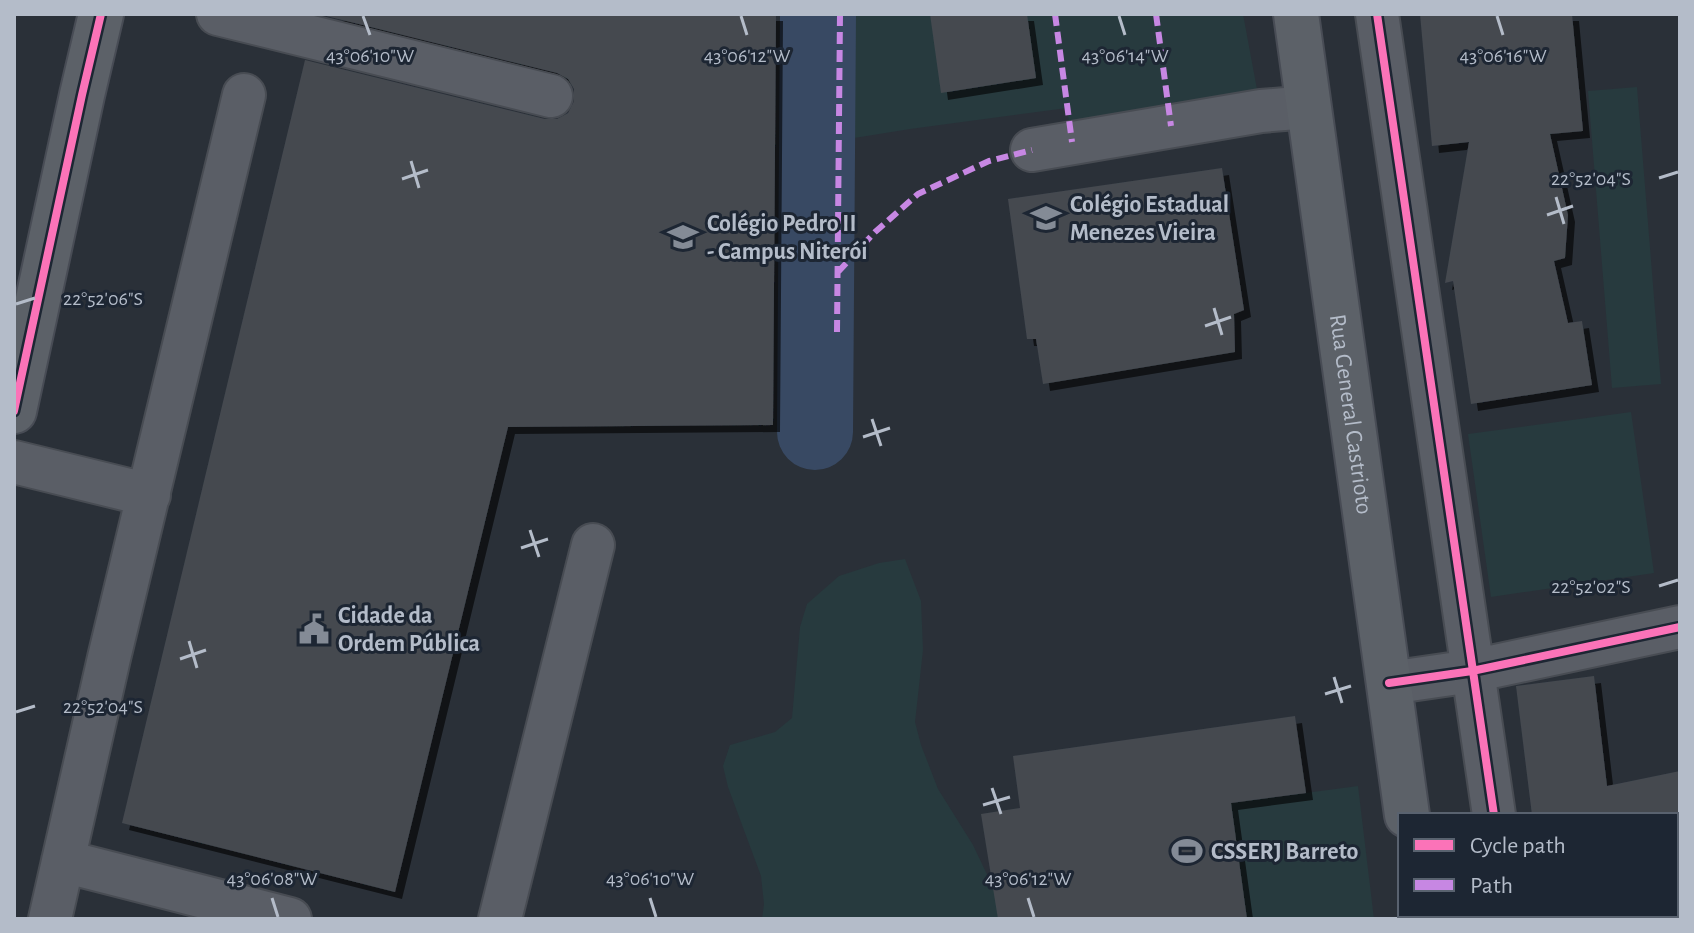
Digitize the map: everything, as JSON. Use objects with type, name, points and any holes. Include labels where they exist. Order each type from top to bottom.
[{"type":"main road","points":[[14,411],[101,14]]},
{"type":"main road","name":"Rua General Castrioto","points":[[1296,14],[1407,813]]},
{"type":"street","points":[[218,14],[551,96]]},
{"type":"street","points":[[1377,14],[1494,813]]},
{"type":"street","points":[[50,919],[244,95]]},
{"type":"street","points":[[1032,150],[1261,111],[1309,107]]},
{"type":"street","points":[[14,462],[149,495]]},
{"type":"street","points":[[500,919],[593,545]]},
{"type":"street","points":[[1389,683],[1472,671],[1680,627]]},
{"type":"street","points":[[63,861],[290,919]]},
{"type":"green space","points":[[818,14],[1243,14],[1261,111],[1072,142],[1067,108],[817,144]]},
{"type":"green space","points":[[1637,87],[1661,384],[1612,388],[1588,91]]},
{"type":"green space","points":[[1631,412],[1654,573],[1491,597],[1468,434]]},
{"type":"green space","points":[[905,559],[921,601],[923,650],[915,722],[921,745],[938,789],[973,845],[992,885],[1231,803],[1358,786],[1374,919],[762,919],[761,876],[723,766],[730,745],[775,732],[792,718],[800,627],[807,604],[839,576],[879,563]]},
{"type":"building","name":"Cidade da Ordem Pública","points":[[318,14],[776,14],[773,425],[508,427],[395,892],[122,823],[305,60],[545,119],[557,119],[568,113],[574,101],[574,89],[568,79],[557,73]]},
{"type":"building","points":[[930,14],[1027,14],[1036,78],[941,93]]},
{"type":"building","points":[[1420,14],[1572,14],[1583,131],[1550,134],[1568,215],[1565,258],[1554,261],[1568,323],[1582,321],[1592,385],[1471,404],[1453,281],[1445,283],[1469,142],[1432,146]]},
{"type":"building","points":[[1222,168],[1244,310],[1234,314],[1235,352],[1043,384],[1036,339],[1027,339],[1008,199]]},
{"type":"building","points":[[1594,676],[1607,786],[1680,771],[1680,815],[1532,813],[1516,686]]},
{"type":"building","points":[[1295,716],[1306,793],[1231,803],[1247,919],[998,919],[981,814],[1020,808],[1013,756]]},
{"type":"waterway","points":[[815,432],[818,14]]},
{"type":"marked path","points":[[837,332],[840,14]]},
{"type":"marked path","points":[[1055,14],[1072,142]]},
{"type":"marked path","points":[[1156,14],[1171,126]]},
{"type":"marked path","points":[[838,272],[875,232],[918,194],[989,161],[1032,150]]},
{"type":"cycle path","points":[[14,411],[101,14]]},
{"type":"cycle path","points":[[1377,14],[1494,813]]},
{"type":"cycle path","points":[[1389,683],[1472,671],[1680,627]]},
{"type":"place","name":"Colégio Estadual Menezes Vieira","points":[[1046,218]]},
{"type":"place","name":"Colégio Pedro II - Campus Niterói","points":[[683,237]]},
{"type":"place","name":"Cidade da Ordem Pública","points":[[314,629]]},
{"type":"place","name":"CSSERJ Barreto","points":[[1187,851]]}]
